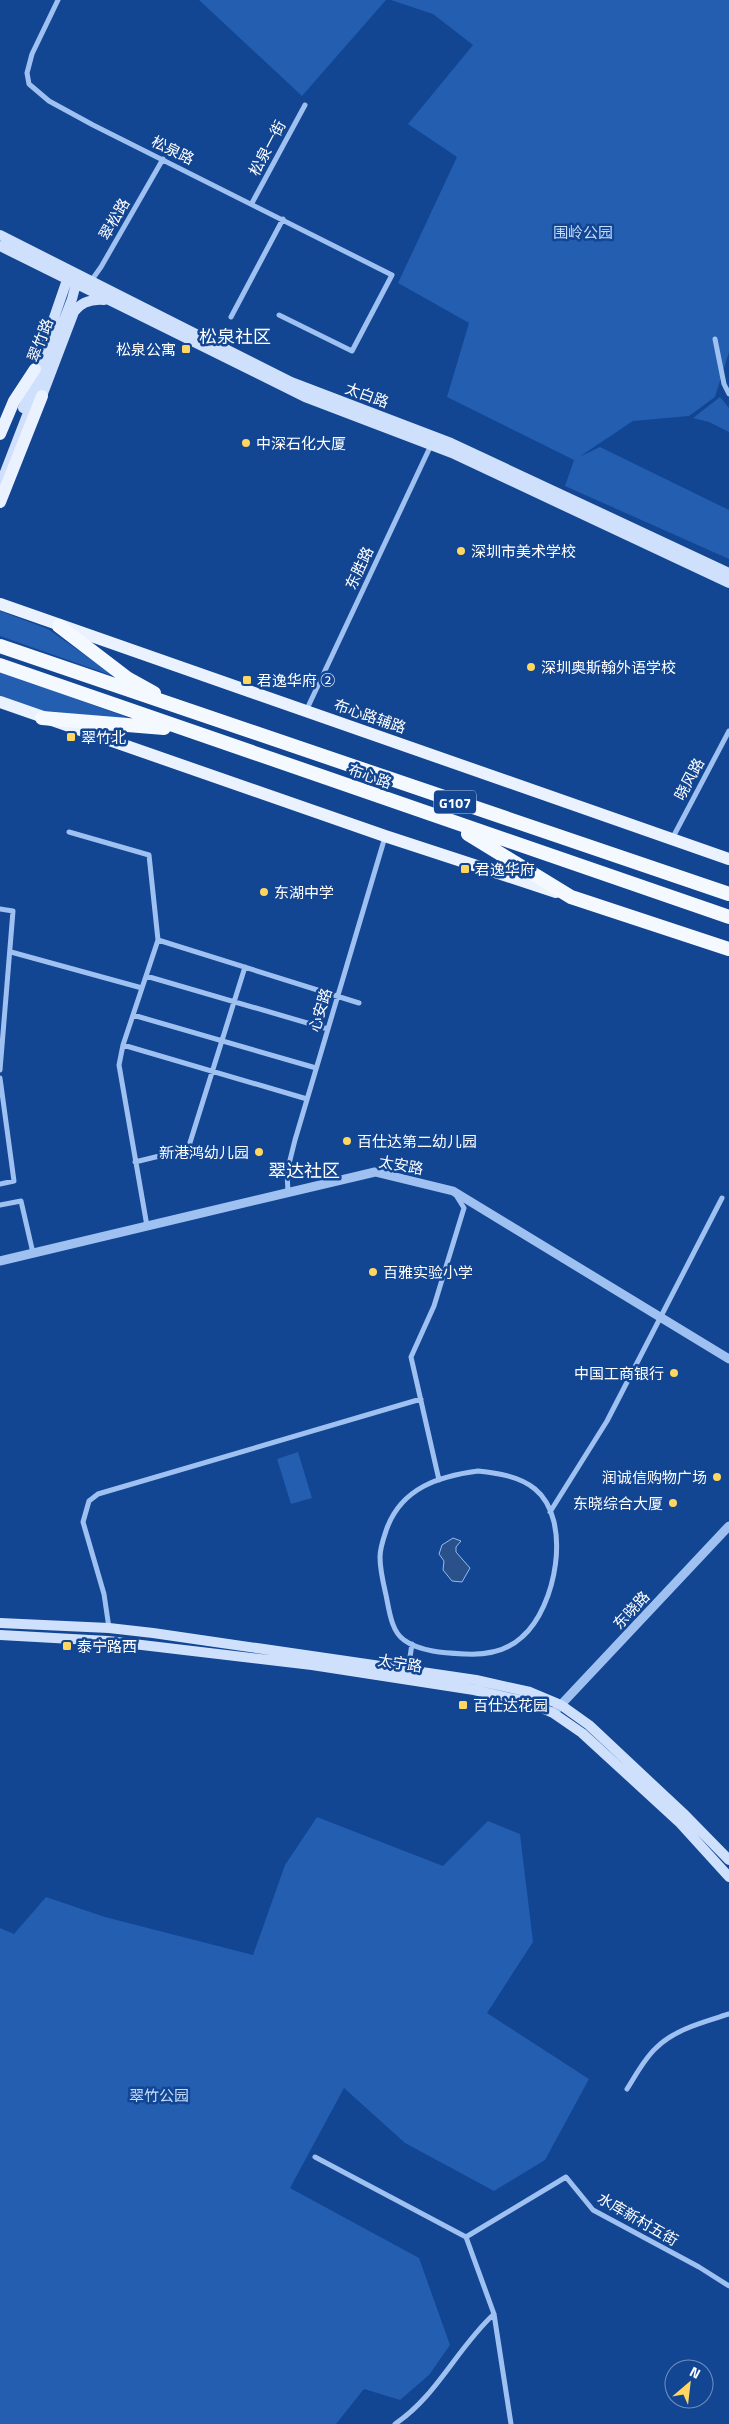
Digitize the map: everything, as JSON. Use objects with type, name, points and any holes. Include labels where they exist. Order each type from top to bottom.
[{"type":"highway","points":[[60,626],[127,678],[181,709]]},
{"type":"highway","name":"布心路","points":[[0,646],[729,894]]},
{"type":"highway","name":"布心路","points":[[0,665],[729,917]]},
{"type":"highway","points":[[42,718],[185,730]]},
{"type":"highway","name":"G107","points":[[444,819],[571,896],[729,949]]},
{"type":"main road","name":"太白路","points":[[0,235],[82,282],[112,302],[305,397],[433,440],[729,583]]},
{"type":"main road","points":[[0,246],[67,280],[82,282]]},
{"type":"main road","name":"翠竹路","points":[[26,410],[35,369],[67,280]]},
{"type":"main road","name":"太白路","points":[[82,282],[296,384],[433,440],[729,573]]},
{"type":"main road","name":"翠竹路","points":[[26,410],[82,282]]},
{"type":"main road","name":"翠竹路","points":[[26,410],[42,396],[77,308],[96,300],[112,302]]},
{"type":"main road","points":[[0,434],[14,401],[35,369]]},
{"type":"main road","points":[[0,502],[42,396]]},
{"type":"main road","points":[[0,467],[26,410]]},
{"type":"main road","points":[[0,484],[26,410]]},
{"type":"main road","name":"布心路辅路","points":[[0,604],[729,859]]},
{"type":"main road","points":[[0,702],[385,836],[571,896]]},
{"type":"main road","name":"太宁路","points":[[0,1623],[109,1628],[476,1680],[530,1692],[557,1709],[589,1725],[632,1764],[729,1860]]},
{"type":"main road","name":"太宁路","points":[[0,1635],[108,1641],[312,1665],[474,1690],[557,1709],[678,1822],[729,1877]]},
{"type":"street","name":"松泉路","points":[[58,0],[32,54],[27,72],[29,84],[49,100],[93,125],[252,203],[392,275],[352,351],[279,315]]},
{"type":"street","name":"松泉一街","points":[[252,203],[305,105]]},
{"type":"street","name":"翠松路","points":[[82,282],[101,267],[163,159]]},
{"type":"street","points":[[231,317],[283,219]]},
{"type":"street","points":[[715,340],[724,384],[729,394]]},
{"type":"street","name":"东胜路","points":[[306,711],[433,440]]},
{"type":"street","name":"晓风路","points":[[672,839],[729,731]]},
{"type":"street","points":[[69,832],[149,855],[158,940],[122,1045],[120,1074],[147,1226]]},
{"type":"street","name":"心安路","points":[[288,1192],[286,1178],[288,1164],[385,836]]},
{"type":"street","points":[[0,910],[13,910],[0,1070]]},
{"type":"street","points":[[158,940],[359,1003]]},
{"type":"street","points":[[11,952],[142,988]]},
{"type":"street","points":[[135,1162],[188,1149],[246,967]]},
{"type":"street","points":[[146,976],[328,1029]]},
{"type":"street","points":[[133,1015],[316,1068]]},
{"type":"street","points":[[122,1045],[307,1099]]},
{"type":"street","points":[[0,1078],[14,1181],[0,1184]]},
{"type":"street","name":"太安路","points":[[0,1261],[375,1172],[453,1191],[729,1359]]},
{"type":"street","points":[[438,1480],[421,1399],[411,1365],[411,1357],[434,1306],[464,1208],[453,1191]]},
{"type":"street","points":[[550,1512],[608,1421],[722,1198]]},
{"type":"street","points":[[0,1205],[21,1201],[33,1253]]},
{"type":"street","points":[[109,1628],[104,1594],[83,1522],[89,1501],[98,1494],[421,1399]]},
{"type":"street","points":[[478,1471],[510,1476],[535,1489],[546,1501],[550,1512],[556,1545],[554,1574],[549,1595],[538,1617],[524,1636],[508,1647],[490,1653],[467,1654],[432,1650],[403,1639],[396,1630],[382,1577],[380,1556],[384,1538],[396,1509],[412,1493],[438,1480],[478,1471]]},
{"type":"street","name":"东晓路","points":[[557,1709],[729,1526]]},
{"type":"street","points":[[408,1670],[412,1644]]},
{"type":"street","points":[[627,2089],[649,2056],[664,2041],[687,2028],[729,2014]]},
{"type":"street","points":[[315,2157],[466,2237],[494,2314],[511,2424]]},
{"type":"street","name":"水库新村五街","points":[[466,2237],[566,2177],[593,2210],[699,2267],[729,2286]]},
{"type":"street","points":[[395,2424],[408,2416],[427,2396],[477,2330],[494,2314]]},
{"type":"green space","points":[[199,0],[386,0],[302,96]]},
{"type":"green space","name":"围岭公园","points":[[391,0],[729,0],[729,352],[715,397],[689,416],[633,421],[579,457],[600,447],[729,510],[729,559],[565,486],[574,460],[447,397],[469,323],[398,283],[457,157],[408,124],[473,45],[433,14]]},
{"type":"green space","points":[[720,397],[729,408],[729,432],[709,422],[693,418]]},
{"type":"green space","points":[[0,611],[48,629],[116,677],[0,636]]},
{"type":"green space","points":[[0,671],[137,721],[40,714],[0,699]]},
{"type":"green space","points":[[298,1452],[312,1498],[291,1504],[277,1459]]},
{"type":"green space","name":"翠竹公园","points":[[317,1817],[443,1866],[488,1821],[520,1834],[533,1942],[487,2013],[589,2079],[545,2160],[494,2191],[405,2143],[344,2088],[290,2188],[419,2258],[450,2345],[429,2375],[400,2400],[364,2389],[336,2424],[0,2424],[0,1928],[14,1934],[46,1897],[105,1917],[253,1955],[285,1865]]},
{"type":"shaded area","points":[[453,1538],[461,1541],[456,1547],[456,1552],[470,1568],[462,1582],[452,1581],[443,1570],[444,1561],[439,1554],[442,1545]]},
{"type":"place","name":"松泉公寓","points":[[186,349]]},
{"type":"place","name":"中深石化大厦","points":[[246,443]]},
{"type":"place","name":"深圳市美术学校","points":[[461,551]]},
{"type":"place","name":"深圳奥斯翰外语学校","points":[[531,667]]},
{"type":"place","name":"君逸华府 ②","points":[[247,680]]},
{"type":"place","name":"翠竹北","points":[[71,737]]},
{"type":"place","name":"君逸华府","points":[[465,869]]},
{"type":"place","name":"东湖中学","points":[[264,892]]},
{"type":"place","name":"百仕达第二幼儿园","points":[[347,1141]]},
{"type":"place","name":"新港鸿幼儿园","points":[[259,1152]]},
{"type":"place","name":"百雅实验小学","points":[[373,1272]]},
{"type":"place","name":"中国工商银行","points":[[674,1373]]},
{"type":"place","name":"润诚信购物广场","points":[[717,1477]]},
{"type":"place","name":"东晓综合大厦","points":[[673,1503]]},
{"type":"place","name":"泰宁路西","points":[[67,1646]]},
{"type":"place","name":"百仕达花园","points":[[463,1705]]},
{"type":"district","name":"松泉社区","points":[[235,336]]},
{"type":"district","name":"翠达社区","points":[[304,1170]]}]
